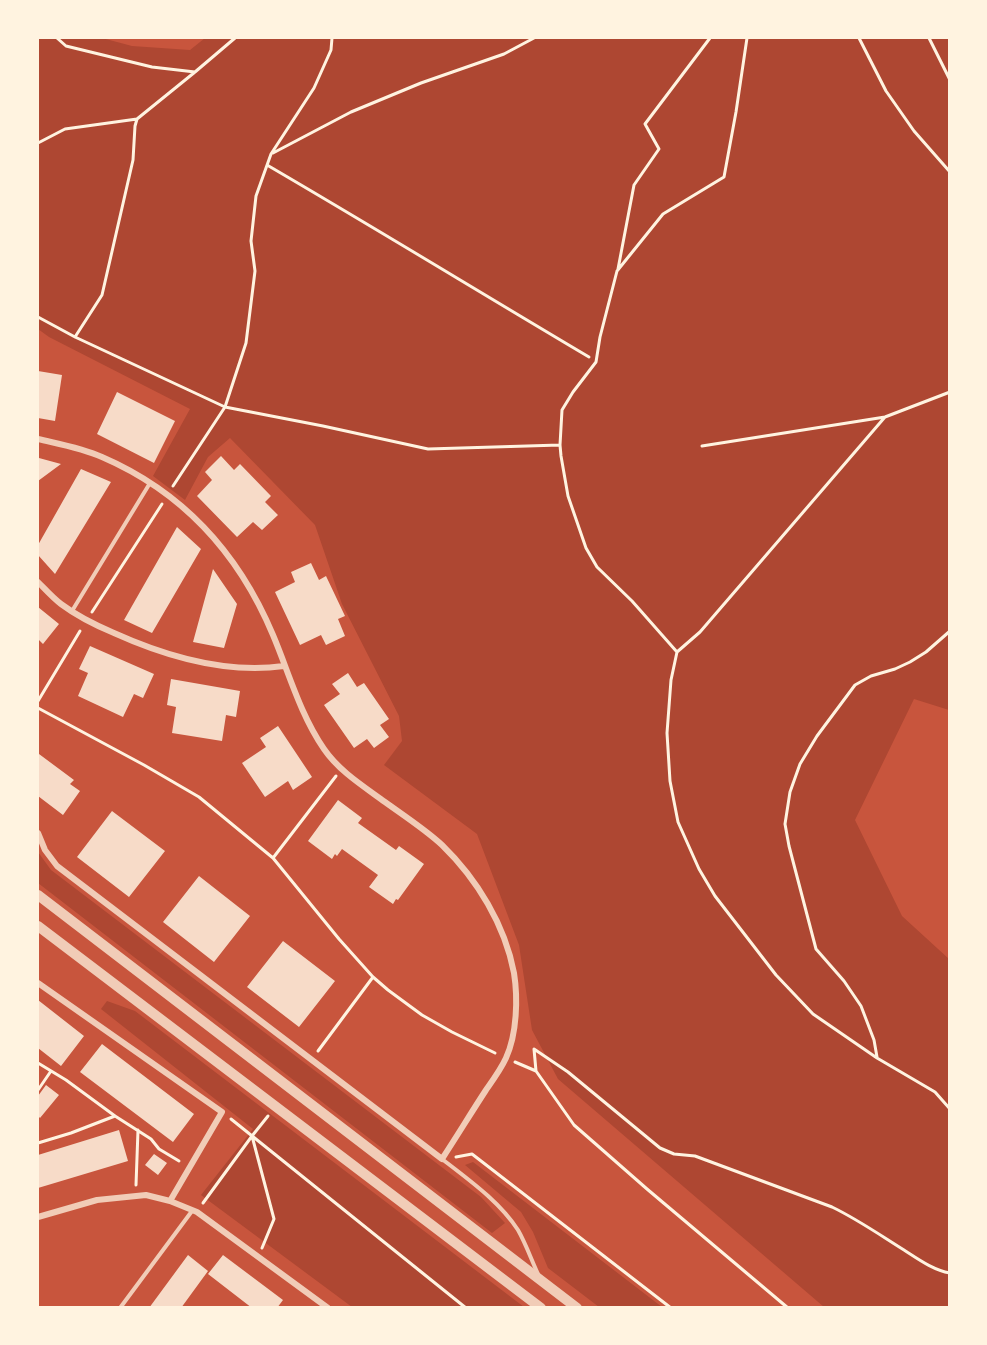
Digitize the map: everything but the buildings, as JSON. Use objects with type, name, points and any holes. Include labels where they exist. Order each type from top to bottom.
[{"type":"street","points":[[38,439],[100,456],[138,475],[168,495],[196,519],[226,552],[251,589],[274,635],[302,710],[324,749],[341,769],[441,844],[467,873],[489,908],[506,942],[514,974],[516,1002],[513,1039],[506,1059],[442,1159],[57,866],[45,850],[38,832]]},
{"type":"street","points":[[38,582],[60,603],[86,621],[134,642],[220,666],[248,669],[284,666]]},
{"type":"street","points":[[38,896],[577,1308]]},
{"type":"street","points":[[38,926],[541,1308]]},
{"type":"street","points":[[38,982],[222,1112],[170,1201]]},
{"type":"street","points":[[38,1217],[97,1200],[146,1195],[170,1201],[195,1211],[328,1308]]},
{"type":"lane","points":[[72,611],[150,483]]},
{"type":"lane","points":[[442,1159],[488,1196],[507,1215],[519,1232],[541,1280]]},
{"type":"lane","points":[[120,1308],[195,1211]]},
{"type":"path","points":[[57,38],[66,46],[153,67],[195,72]]},
{"type":"path","points":[[38,143],[65,129],[137,119],[235,38]]},
{"type":"path","points":[[38,701],[86,621],[225,407],[246,343],[255,271],[251,241],[256,196],[271,154],[314,88],[331,50],[332,38]]},
{"type":"path","points":[[271,154],[351,112],[421,83],[504,54],[534,38]]},
{"type":"path","points":[[677,652],[632,601],[597,567],[586,548],[568,496],[560,445],[562,410],[596,362],[634,185],[659,148],[645,124],[710,38]]},
{"type":"path","points":[[617,271],[663,214],[724,177],[747,38]]},
{"type":"path","points":[[859,38],[886,91],[914,131],[950,172]]},
{"type":"path","points":[[929,38],[950,80]]},
{"type":"path","points":[[75,337],[102,295],[133,160],[137,119]]},
{"type":"path","points":[[267,165],[589,357]]},
{"type":"path","points":[[38,317],[75,337],[225,407],[428,449],[560,445]]},
{"type":"path","points":[[702,446],[885,417],[950,392]]},
{"type":"path","points":[[885,417],[700,632],[677,652],[670,680],[667,733],[670,781],[678,822],[699,868],[715,896],[776,975],[813,1014],[877,1058],[935,1092],[950,1109]]},
{"type":"path","points":[[877,1058],[874,1040],[861,1006],[844,981],[816,949],[785,824],[790,792],[800,764],[816,736],[855,685],[871,676],[910,662],[926,652],[950,631]]},
{"type":"path","points":[[38,708],[199,797],[273,858],[339,939],[373,977],[388,990],[452,1032],[536,1071]]},
{"type":"path","points":[[273,858],[341,769]]},
{"type":"path","points":[[311,1060],[373,977]]},
{"type":"path","points":[[788,1308],[574,1125],[536,1071],[534,1049],[568,1072],[660,1148],[674,1154],[695,1156],[832,1207],[852,1217],[924,1263],[950,1273]]},
{"type":"path","points":[[38,1063],[151,1139],[159,1149],[190,1168]]},
{"type":"path","points":[[38,1090],[51,1071]]},
{"type":"path","points":[[222,1112],[466,1308]]},
{"type":"path","points":[[38,1143],[115,1116]]},
{"type":"path","points":[[135,1196],[138,1130]]},
{"type":"path","points":[[195,1211],[252,1136]]},
{"type":"path","points":[[252,1136],[274,1218],[259,1256]]},
{"type":"path","points":[[442,1159],[472,1154],[671,1308]]},
{"type":"shaded area","points":[[38,38],[102,38],[132,46],[190,50],[205,38],[949,38],[949,710],[914,699],[855,820],[902,916],[949,959],[949,1307],[824,1307],[558,1079],[532,1030],[519,945],[477,834],[384,765],[402,741],[399,716],[342,604],[315,525],[230,438],[208,457],[185,500],[153,476],[190,409],[49,337],[38,329]]},
{"type":"shaded area","points":[[38,852],[51,870],[481,1197],[505,1223],[492,1233],[38,883]]},
{"type":"shaded area","points":[[107,1001],[135,1011],[524,1307],[352,1307],[201,1195],[253,1129],[101,1009]]},
{"type":"shaded area","points":[[473,1162],[662,1307],[599,1307],[548,1268],[533,1232],[521,1212],[465,1165]]}]
